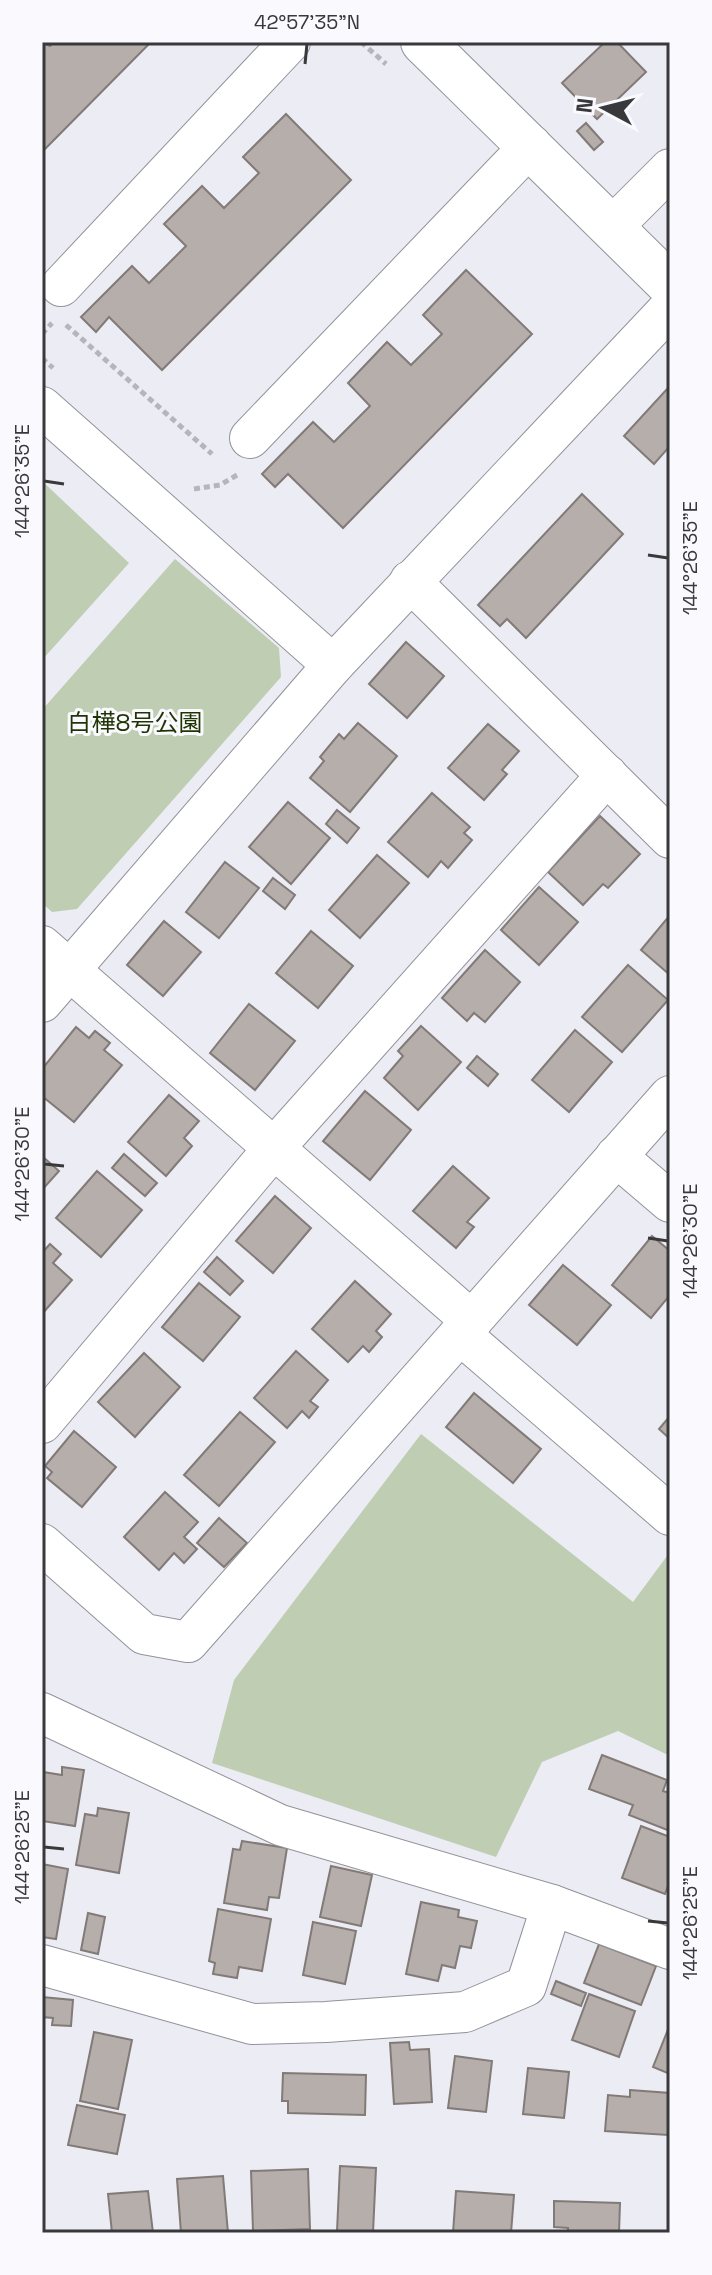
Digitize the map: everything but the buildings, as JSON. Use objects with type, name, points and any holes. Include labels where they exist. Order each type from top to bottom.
[{"type":"street","points":[[59,302],[290,42]]},
{"type":"street","points":[[423,42],[670,285]]},
{"type":"street","points":[[250,438],[531,145]]},
{"type":"street","points":[[612,227],[670,169]]},
{"type":"street","points":[[42,1002],[56,958],[670,308]]},
{"type":"street","points":[[53,392],[333,665]]},
{"type":"street","points":[[410,581],[670,838]]},
{"type":"street","points":[[42,1423],[274,1148],[607,775]]},
{"type":"street","points":[[56,958],[274,1148],[670,1515]]},
{"type":"street","points":[[42,1544],[144,1634],[188,1642],[670,1096]]},
{"type":"street","points":[[616,1156],[670,1202]]},
{"type":"street","points":[[42,1713],[280,1825],[552,1905],[670,1949]]},
{"type":"street","points":[[42,1965],[252,2024],[465,2012],[526,1986],[552,1905]]},
{"type":"path","points":[[59,302],[236,476]]},
{"type":"path","points":[[42,358],[53,392]]},
{"type":"path","points":[[189,490],[201,501]]},
{"type":"green space","points":[[42,481],[129,563],[42,660]]},
{"type":"green space","name":"白樺8号公園","points":[[175,559],[279,648],[281,677],[77,909],[52,912],[42,903],[42,710]]},
{"type":"green space","points":[[421,1434],[633,1602],[670,1552],[670,1756],[618,1731],[542,1762],[496,1857],[212,1763],[234,1680]]}]
